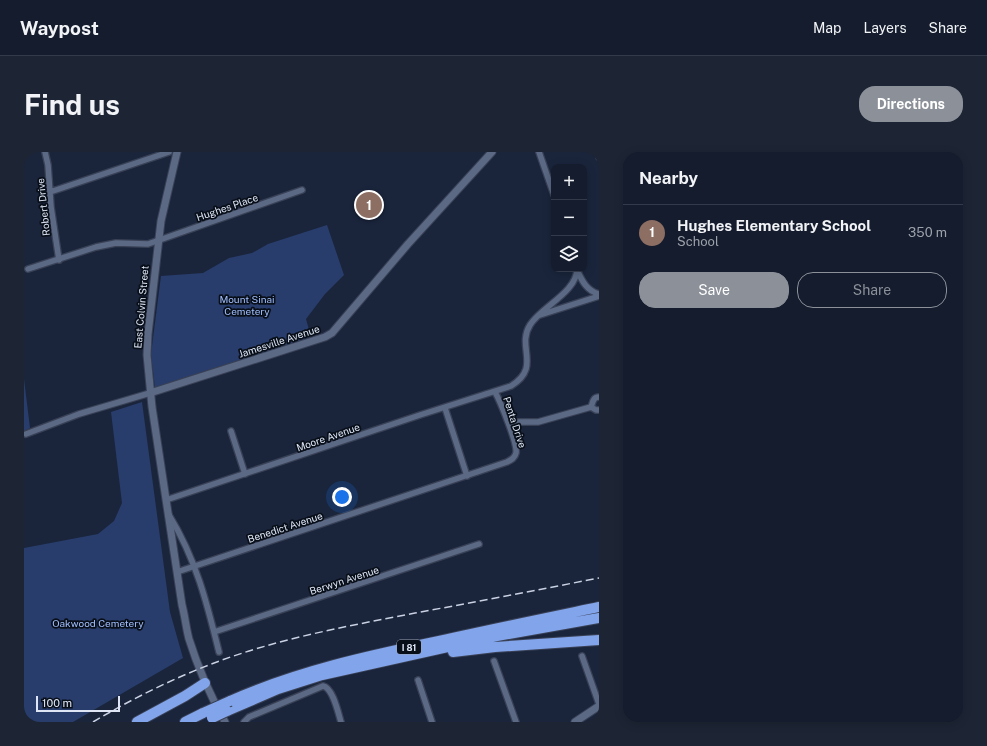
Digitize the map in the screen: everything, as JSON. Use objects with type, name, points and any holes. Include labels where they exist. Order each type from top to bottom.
[{"type":"highway","name":"I 81","points":[[185,722],[206,718],[256,689],[341,662],[599,607]]},
{"type":"highway","name":"I 81","points":[[229,706],[322,675],[496,636],[599,618]]},
{"type":"highway","points":[[399,658],[495,647],[599,640]]},
{"type":"highway","points":[[137,722],[185,696],[205,683]]},
{"type":"street","name":"Robert Drive","points":[[45,152],[48,165],[59,260]]},
{"type":"street","points":[[50,192],[169,152]]},
{"type":"street","name":"East Colvin Street","points":[[177,152],[164,202],[158,240],[148,334],[147,355],[150,393],[177,572],[189,638],[205,683],[224,722]]},
{"type":"street","name":"Jamesville Avenue","points":[[26,434],[79,414],[325,337],[332,333],[408,244],[492,152]]},
{"type":"street","points":[[539,152],[551,186]]},
{"type":"street","points":[[598,152],[599,157]]},
{"type":"street","name":"Hughes Place","points":[[28,269],[96,247],[110,244],[148,244],[302,190]]},
{"type":"street","name":"Moore Avenue","points":[[166,500],[495,392],[515,384],[525,372],[527,366],[528,356],[526,333],[530,324],[565,291],[574,280],[576,272]]},
{"type":"street","points":[[579,272],[587,287],[592,292],[599,295]]},
{"type":"street","points":[[538,316],[599,295]]},
{"type":"street","name":"Penta Drive","points":[[495,392],[508,422],[516,450],[514,457]]},
{"type":"street","points":[[591,407],[594,399],[599,397]]},
{"type":"street","points":[[508,422],[538,422],[591,407],[599,410]]},
{"type":"street","points":[[445,408],[467,476]]},
{"type":"street","points":[[231,431],[245,474]]},
{"type":"street","name":"Benedict Avenue","points":[[177,572],[467,476],[508,462],[514,457]]},
{"type":"street","name":"East Colvin Street","points":[[168,513],[182,536],[195,566],[219,652]]},
{"type":"street","name":"Berwyn Avenue","points":[[214,632],[479,544]]},
{"type":"street","points":[[576,722],[599,705],[582,656]]},
{"type":"street","points":[[494,661],[516,722]]},
{"type":"street","points":[[418,680],[432,722]]},
{"type":"street","points":[[244,722],[249,717],[323,686],[328,688],[331,693],[341,722]]},
{"type":"green space","name":"Mount Sinai Cemetery","points":[[327,225],[344,275],[325,294],[306,319],[311,337],[155,388],[151,354],[161,276],[203,273],[229,258],[252,253],[268,244]]},
{"type":"green space","points":[[24,379],[30,428],[24,431]]},
{"type":"green space","name":"Oakwood Cemetery","points":[[142,402],[170,612],[183,658],[73,722],[24,722],[24,548],[98,534],[114,521],[122,503],[111,412]]},
{"type":"railway","points":[[93,722],[149,691],[188,673],[269,645],[352,625],[599,578]]},
{"type":"place","name":"Hughes Elementary School","points":[[369,205]]}]
